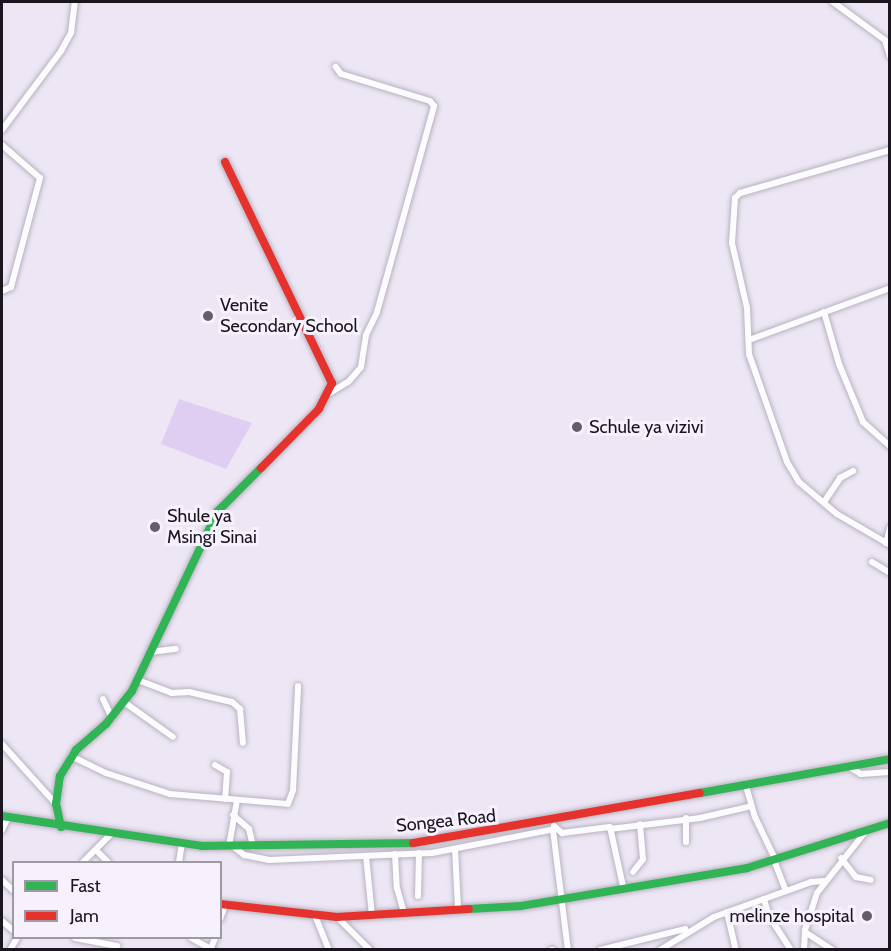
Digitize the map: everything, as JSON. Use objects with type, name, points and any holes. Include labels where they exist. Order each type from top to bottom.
[{"type":"main road","points":[[61,828],[56,804],[60,776],[71,756],[112,718],[138,680],[149,652],[218,511],[319,409],[330,393],[332,383],[326,366],[225,162]]},
{"type":"main road","name":"Songea Road","points":[[4,817],[61,828],[231,847],[428,843],[554,827],[848,765],[890,759]]},
{"type":"main road","points":[[223,904],[337,917],[508,907],[623,886],[701,877],[775,859],[890,823]]},
{"type":"street","points":[[2,130],[66,42],[75,2]]},
{"type":"street","points":[[833,2],[885,40],[890,56]]},
{"type":"street","points":[[330,393],[350,381],[361,367],[366,335],[377,312],[434,106],[430,101],[341,74],[336,67]]},
{"type":"street","points":[[2,145],[32,168],[40,182],[11,288],[2,291]]},
{"type":"street","points":[[890,150],[832,163],[735,198],[732,243],[747,308],[749,354],[787,462],[799,482],[837,514],[888,544],[890,528]]},
{"type":"street","points":[[748,340],[890,288]]},
{"type":"street","points":[[824,312],[839,364],[863,422],[890,446]]},
{"type":"street","points":[[824,502],[840,478],[853,471]]},
{"type":"street","points":[[872,562],[890,573]]},
{"type":"street","points":[[149,652],[176,649]]},
{"type":"street","points":[[138,680],[172,693],[189,692],[232,702],[240,709],[243,743]]},
{"type":"street","points":[[71,756],[106,773],[160,791],[284,805],[292,800],[298,686]]},
{"type":"street","points":[[103,699],[112,718]]},
{"type":"street","points":[[124,702],[173,737]]},
{"type":"street","points":[[2,744],[56,804]]},
{"type":"street","points":[[215,765],[227,772],[225,799]]},
{"type":"street","points":[[848,765],[861,774],[890,771]]},
{"type":"street","points":[[747,786],[752,807],[775,859],[786,891]]},
{"type":"street","points":[[237,800],[233,815],[231,847],[244,855],[269,860],[419,854],[455,849],[554,827],[562,833],[606,825],[610,829],[623,886]]},
{"type":"street","points":[[610,829],[752,807]]},
{"type":"street","points":[[233,815],[249,829],[254,847]]},
{"type":"street","points":[[2,830],[4,817]]},
{"type":"street","points":[[686,818],[686,842]]},
{"type":"street","points":[[633,872],[643,859],[640,824]]},
{"type":"street","points":[[554,827],[560,898],[568,950]]},
{"type":"street","points":[[804,950],[805,932],[824,881],[866,831]]},
{"type":"street","points":[[83,861],[112,832]]},
{"type":"street","points":[[179,861],[182,843]]},
{"type":"street","points":[[455,849],[458,909]]},
{"type":"street","points":[[96,850],[107,861]]},
{"type":"street","points":[[418,896],[419,854]]},
{"type":"street","points":[[395,855],[397,888],[404,913]]},
{"type":"street","points":[[366,856],[372,915]]},
{"type":"street","points":[[841,858],[856,877],[871,880]]},
{"type":"street","points":[[600,950],[691,928],[727,912],[786,891],[824,881]]},
{"type":"street","points":[[764,899],[769,916],[791,950]]},
{"type":"street","points":[[727,912],[736,950]]},
{"type":"street","points":[[314,913],[329,950]]},
{"type":"street","points":[[337,917],[370,950]]},
{"type":"street","points":[[661,949],[691,928]]},
{"type":"street","points":[[805,932],[833,950]]},
{"type":"street","points":[[78,939],[108,948],[117,948]]},
{"type":"street","points":[[193,939],[212,949]]},
{"type":"shaded area","points":[[179,399],[252,423],[226,469],[161,444]]},
{"type":"traffic: fast","points":[[61,827],[56,804],[60,776],[76,750],[106,724],[132,691],[218,511],[261,468]]},
{"type":"traffic: fast","points":[[700,793],[890,759]]},
{"type":"traffic: fast","points":[[2,816],[202,846],[413,843]]},
{"type":"traffic: fast","points":[[469,909],[521,906],[747,868],[890,823]]},
{"type":"traffic: jam","points":[[225,162],[332,383],[319,409],[261,468]]},
{"type":"traffic: jam","points":[[413,843],[700,793]]},
{"type":"traffic: jam","points":[[222,904],[337,917],[469,909]]},
{"type":"place","name":"Venite Secondary School","points":[[208,316]]},
{"type":"place","name":"Schule ya vizivi","points":[[577,427]]},
{"type":"place","name":"Shule ya Msingi Sinai","points":[[155,527]]},
{"type":"place","name":"melinze hospital","points":[[867,916]]}]
